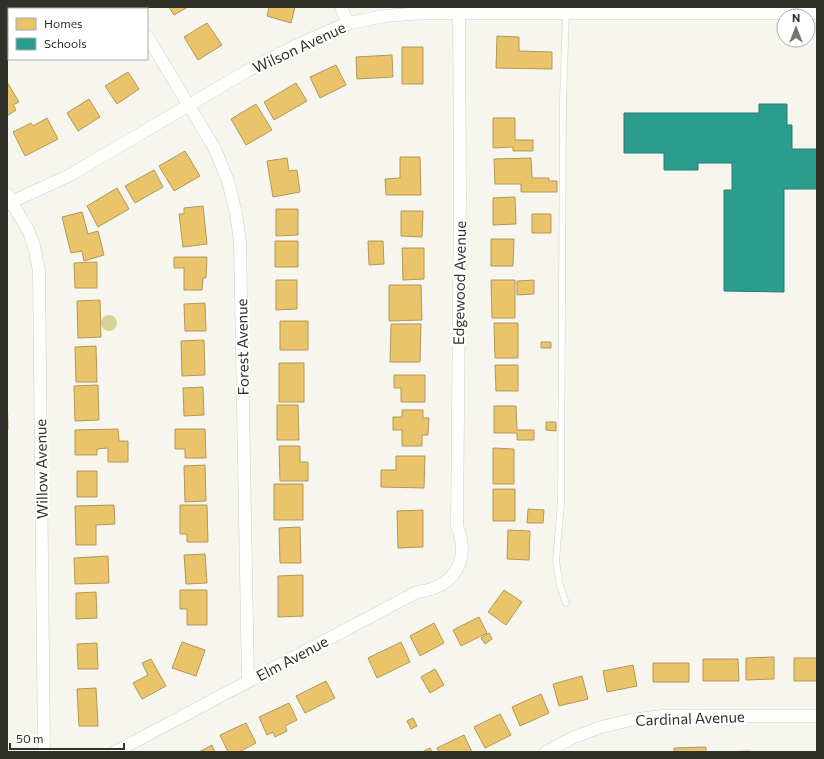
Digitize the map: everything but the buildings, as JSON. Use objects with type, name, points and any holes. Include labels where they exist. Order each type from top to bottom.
[{"type":"street","points":[[341,7],[348,24]]},
{"type":"street","name":"Wilson Avenue","points":[[9,200],[70,175],[246,71],[297,45],[348,24],[384,16],[460,10],[566,12],[664,10],[817,13]]},
{"type":"street","name":"Edgewood Avenue","points":[[460,10],[457,526],[460,532],[462,547],[460,559]]},
{"type":"street","name":"Forest Avenue","points":[[148,38],[215,149],[228,181],[236,213],[240,242],[248,681]]},
{"type":"street","name":"Willow Avenue","points":[[9,200],[30,232],[39,271],[44,752]]},
{"type":"street","name":"Elm Avenue","points":[[115,752],[416,592],[430,591],[443,584],[452,576],[460,559]]},
{"type":"street","name":"Cardinal Avenue","points":[[546,752],[572,738],[601,727],[631,720],[662,716],[817,716]]},
{"type":"lane","points":[[566,12],[563,102],[561,502],[556,562],[560,586],[566,603]]},
{"type":"shaded area","points":[[106,315],[112,315],[117,320],[115,329],[112,331],[106,331],[101,326],[101,320]]}]
